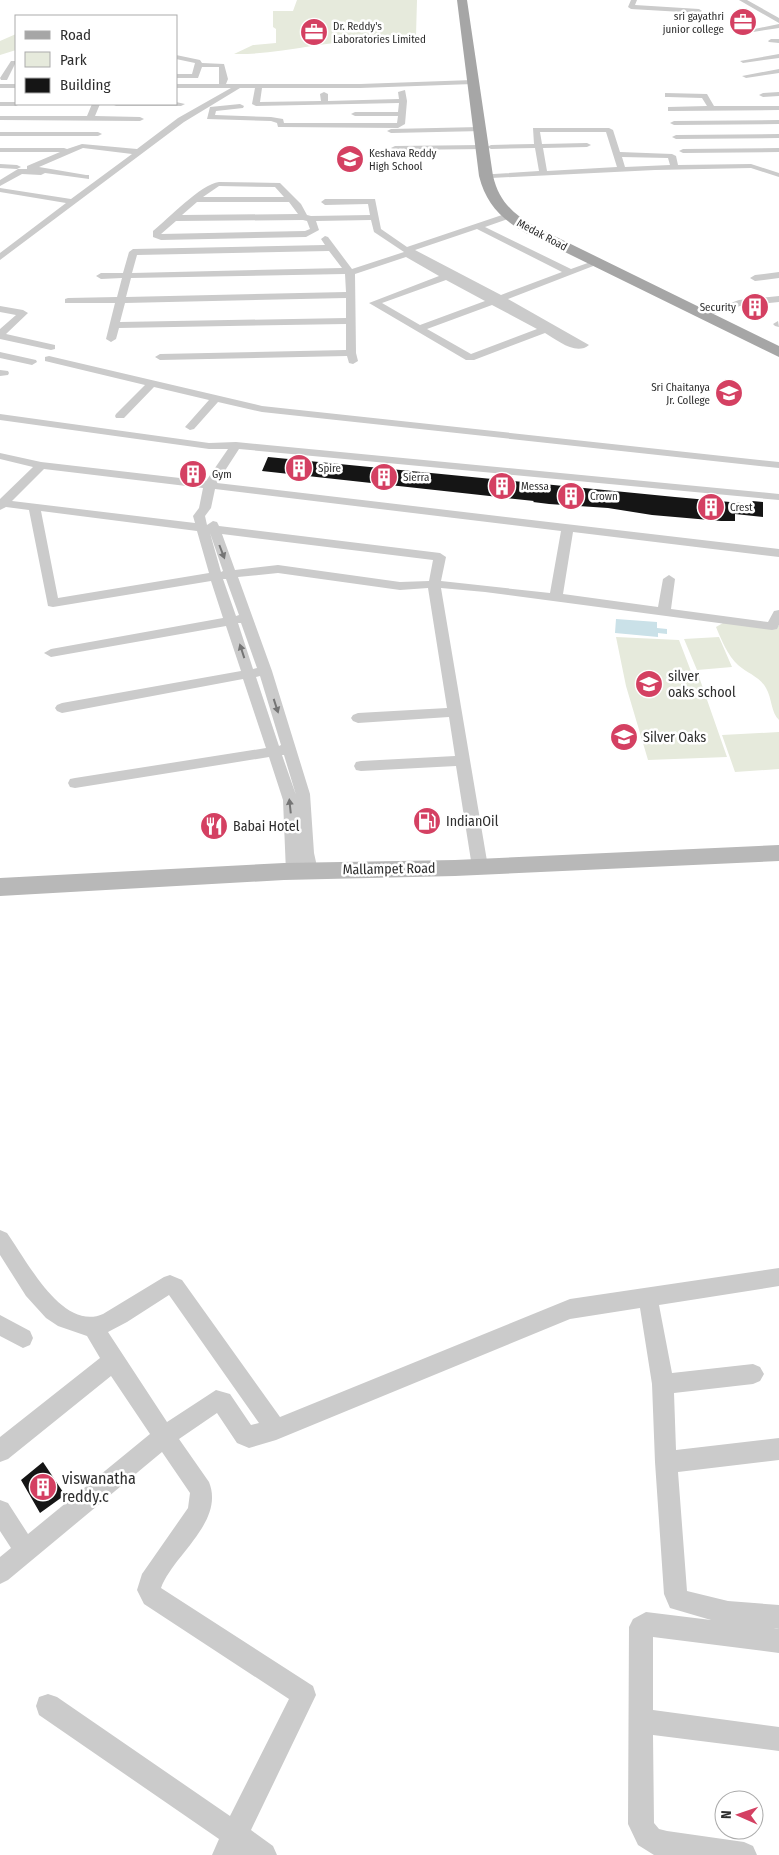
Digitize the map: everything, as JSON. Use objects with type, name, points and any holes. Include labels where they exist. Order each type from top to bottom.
[{"type":"main road","name":"Medak Road","points":[[462,0],[475,66],[473,82],[483,140],[501,198],[524,221],[710,312],[779,343]]},
{"type":"main road","name":"Medak Road","points":[[468,0],[489,191],[498,206],[509,217],[596,263],[779,352]]},
{"type":"main road","name":"Mallampet Road","points":[[0,887],[302,872],[480,867],[779,853]]},
{"type":"main road","name":"Mallampet Road","points":[[0,898],[779,862]]},
{"type":"street","points":[[634,0],[631,7],[699,11]]},
{"type":"street","points":[[742,0],[779,20]]},
{"type":"street","points":[[766,14],[779,12]]},
{"type":"street","points":[[754,30],[779,26]]},
{"type":"street","points":[[771,42],[779,40]]},
{"type":"street","points":[[743,61],[779,56]]},
{"type":"street","points":[[178,57],[198,61],[199,65]]},
{"type":"street","points":[[0,66],[15,62]]},
{"type":"street","points":[[2,78],[15,62]]},
{"type":"street","points":[[178,76],[195,76],[199,65]]},
{"type":"street","points":[[199,65],[222,65],[224,79],[222,87]]},
{"type":"street","points":[[746,76],[779,71]]},
{"type":"street","points":[[2,78],[15,78]]},
{"type":"street","points":[[178,87],[324,88],[473,82]]},
{"type":"street","points":[[2,253],[188,116],[237,87]]},
{"type":"street","points":[[0,88],[15,88]]},
{"type":"street","points":[[240,106],[214,109],[210,117],[271,119],[280,121],[280,124],[285,125],[398,126],[401,124],[402,90],[324,88]]},
{"type":"street","points":[[324,88],[325,103]]},
{"type":"street","points":[[258,89],[256,104],[403,101]]},
{"type":"street","points":[[763,95],[779,94]]},
{"type":"street","points":[[668,96],[704,96],[712,109]]},
{"type":"street","points":[[343,103],[342,108],[354,114],[402,114]]},
{"type":"street","points":[[0,104],[15,104]]},
{"type":"street","points":[[90,118],[96,105]]},
{"type":"street","points":[[736,108],[759,151],[770,165],[770,170],[779,175]]},
{"type":"street","points":[[671,109],[779,108]]},
{"type":"street","points":[[352,126],[354,114]]},
{"type":"street","points":[[0,118],[140,118]]},
{"type":"street","points":[[674,123],[779,122]]},
{"type":"street","points":[[543,173],[545,162],[538,146],[536,130],[609,130],[600,149]]},
{"type":"street","points":[[582,130],[622,170]]},
{"type":"street","points":[[391,131],[538,146],[600,149],[646,155],[672,156],[674,167]]},
{"type":"street","points":[[0,134],[98,134]]},
{"type":"street","points":[[676,138],[779,136]]},
{"type":"street","points":[[396,139],[483,140]]},
{"type":"street","points":[[395,148],[483,140]]},
{"type":"street","points":[[99,182],[30,168],[86,145],[139,152]]},
{"type":"street","points":[[0,150],[64,150]]},
{"type":"street","points":[[683,151],[779,150]]},
{"type":"street","points":[[646,155],[648,168]]},
{"type":"street","points":[[584,162],[593,162],[596,170]]},
{"type":"street","points":[[0,166],[16,166]]},
{"type":"street","points":[[494,176],[674,167],[755,166],[769,174],[779,175]]},
{"type":"street","points":[[0,184],[24,170],[87,179]]},
{"type":"street","points":[[61,200],[87,179]]},
{"type":"street","points":[[218,184],[277,185],[298,206],[309,220],[314,232],[306,234],[237,236],[161,237],[156,235],[157,231],[194,200],[218,184]]},
{"type":"street","points":[[0,190],[73,202]]},
{"type":"street","points":[[194,200],[290,199]]},
{"type":"street","points":[[237,236],[243,200]]},
{"type":"street","points":[[325,202],[363,201],[370,222],[405,252],[451,275],[548,328],[470,358],[374,303],[451,275]]},
{"type":"street","points":[[101,276],[349,271],[509,217]]},
{"type":"street","points":[[172,218],[370,222]]},
{"type":"street","points":[[479,228],[570,272]]},
{"type":"street","points":[[160,357],[352,357],[349,271],[325,239]]},
{"type":"street","points":[[110,339],[115,326],[132,254],[135,252],[332,248]]},
{"type":"street","points":[[419,329],[596,263]]},
{"type":"street","points":[[755,278],[779,276]]},
{"type":"street","points":[[68,301],[351,295]]},
{"type":"street","points":[[710,312],[739,303],[779,299]]},
{"type":"street","points":[[0,309],[24,313],[0,335]]},
{"type":"street","points":[[115,326],[351,322]]},
{"type":"street","points":[[0,335],[52,347]]},
{"type":"street","points":[[0,355],[32,362]]},
{"type":"street","points":[[49,359],[262,409],[779,465]]},
{"type":"street","points":[[120,416],[153,382]]},
{"type":"street","points":[[190,427],[216,398]]},
{"type":"street","points":[[0,417],[209,446],[236,445],[779,497]]},
{"type":"street","points":[[236,445],[210,484],[205,508],[199,516],[208,528],[231,574],[265,671],[303,794],[306,853],[302,872]]},
{"type":"street","points":[[0,456],[42,465],[779,554]]},
{"type":"street","points":[[2,504],[42,465]]},
{"type":"street","points":[[2,504],[440,557],[434,584],[480,867]]},
{"type":"street","points":[[34,507],[53,603],[216,576],[278,569],[400,586],[434,584],[484,588],[772,626],[779,614]]},
{"type":"street","points":[[208,528],[216,576],[290,800],[302,872]]},
{"type":"street","points":[[556,598],[567,529]]},
{"type":"street","points":[[664,612],[669,579]]},
{"type":"street","points":[[51,653],[246,618]]},
{"type":"street","points":[[62,708],[265,671]]},
{"type":"street","points":[[358,718],[455,712]]},
{"type":"street","points":[[75,783],[289,749]]},
{"type":"street","points":[[361,766],[463,761]]},
{"type":"street","points":[[0,1240],[32,1287],[50,1308],[70,1322],[92,1327],[108,1320],[164,1287],[170,1285],[175,1287],[276,1429]]},
{"type":"street","points":[[0,1572],[165,1436],[220,1401],[249,1437],[276,1429],[570,1309],[779,1277]]},
{"type":"street","points":[[648,1298],[663,1384],[666,1462],[678,1600],[728,1613],[779,1617]]},
{"type":"street","points":[[0,1325],[23,1338]]},
{"type":"street","points":[[92,1327],[201,1490],[198,1513],[150,1582],[149,1590],[152,1596],[304,1695],[230,1845]]},
{"type":"street","points":[[0,1451],[113,1361]]},
{"type":"street","points":[[663,1384],[753,1374]]},
{"type":"street","points":[[666,1462],[779,1450]]},
{"type":"street","points":[[0,1511],[26,1550]]},
{"type":"street","points":[[744,1855],[667,1850],[644,1834],[641,1824],[641,1627],[646,1624],[779,1641]]},
{"type":"street","points":[[48,1706],[230,1845],[264,1855]]},
{"type":"street","points":[[640,1721],[779,1739]]},
{"type":"green space","points":[[297,0],[417,0],[416,36],[399,41],[334,43],[251,54],[234,54],[253,45],[276,43],[273,11],[293,11]]},
{"type":"green space","points":[[15,34],[15,50],[0,55],[0,41]]},
{"type":"green space","points":[[723,623],[779,626],[779,720],[774,713],[768,692],[763,684],[738,665],[728,652],[716,627]]},
{"type":"green space","points":[[616,637],[679,640],[692,674],[698,674],[727,757],[648,760],[626,686]]},
{"type":"green space","points":[[719,637],[732,667],[697,670],[684,639]]},
{"type":"green space","points":[[779,732],[779,769],[735,772],[722,735]]},
{"type":"water","points":[[616,619],[657,622],[657,628],[667,629],[667,634],[658,633],[658,637],[615,633]]},
{"type":"building","points":[[268,457],[752,504],[752,501],[763,502],[763,517],[735,514],[735,521],[721,521],[652,515],[608,508],[549,504],[262,471]]},
{"type":"building","name":"Gym","points":[[188,466],[206,468],[200,478],[182,476]]},
{"type":"building","name":"viswanatha reddy.c","points":[[43,1462],[65,1495],[40,1513],[21,1480]]},
{"type":"place","name":"sri gayathri junior college","points":[[743,22]]},
{"type":"place","name":"Dr. Reddy's Laboratories Limited","points":[[314,32]]},
{"type":"place","name":"Keshava Reddy High School","points":[[350,159]]},
{"type":"place","name":"Security","points":[[755,307]]},
{"type":"place","name":"Sri Chaitanya Jr. College","points":[[729,393]]},
{"type":"place","name":"Spire","points":[[299,468]]},
{"type":"place","name":"Gym","points":[[193,474]]},
{"type":"place","name":"Sierra","points":[[384,477]]},
{"type":"place","name":"Messa","points":[[502,486]]},
{"type":"place","name":"Crown","points":[[571,496]]},
{"type":"place","name":"Crest","points":[[711,507]]},
{"type":"place","name":"silver oaks school","points":[[649,684]]},
{"type":"place","name":"Silver Oaks","points":[[624,737]]},
{"type":"place","name":"IndianOil","points":[[427,821]]},
{"type":"place","name":"Babai Hotel","points":[[214,826]]},
{"type":"place","name":"viswanatha reddy.c","points":[[43,1487]]}]
